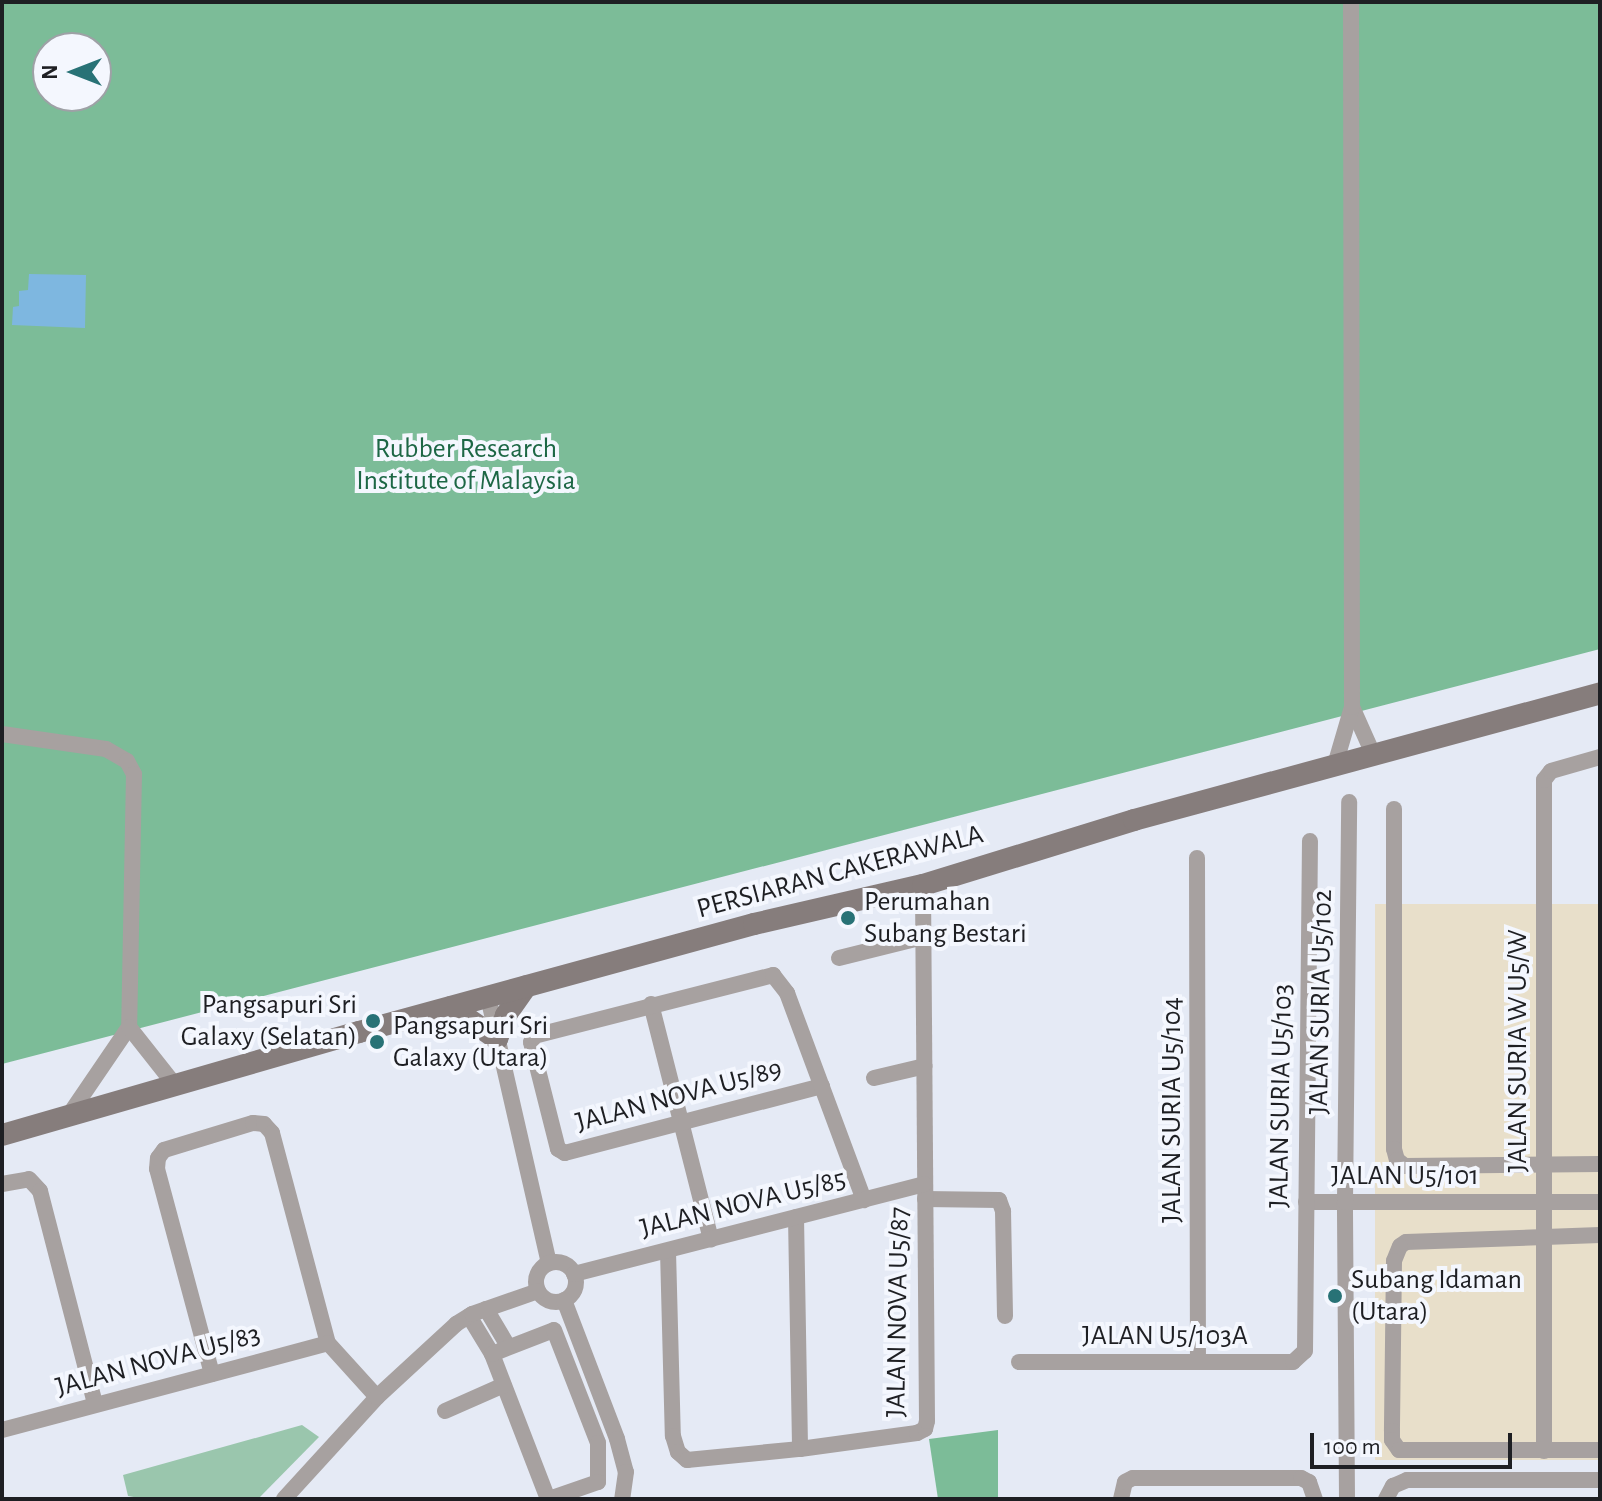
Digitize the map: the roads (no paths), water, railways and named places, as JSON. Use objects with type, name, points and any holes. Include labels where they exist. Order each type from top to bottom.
[{"type":"street","points":[[1335,765],[1345,740],[1352,707],[1351,2]]},
{"type":"street","name":"PERSIARAN CAKERAWALA","points":[[2,1135],[174,1084],[754,924],[923,885],[1134,820],[1600,693]]},
{"type":"street","points":[[1352,707],[1373,754]]},
{"type":"street","points":[[2,734],[106,749],[127,761],[134,774],[129,1027],[69,1115]]},
{"type":"street","name":"JALAN SURIA W U5/W","points":[[1544,1451],[1544,780],[1551,771],[1600,757]]},
{"type":"street","name":"JALAN SURIA U5/102","points":[[1347,1499],[1345,1202],[1349,802]]},
{"type":"street","points":[[1394,809],[1394,1149],[1405,1166],[1600,1164]]},
{"type":"street","name":"JALAN SURIA U5/103","points":[[1305,1351],[1310,841]]},
{"type":"street","name":"JALAN SURIA U5/104","points":[[1197,858],[1198,1362]]},
{"type":"street","name":"JALAN NOVA U5/87","points":[[668,1251],[673,1436],[678,1452],[687,1460],[697,1462],[917,1433],[927,1426],[923,885]]},
{"type":"street","points":[[839,958],[923,937]]},
{"type":"street","name":"JALAN NOVA U5/89","points":[[822,1086],[560,1152],[530,1049],[534,1036],[773,975],[787,993],[822,1086],[864,1200]]},
{"type":"street","points":[[497,1039],[506,1015],[526,986]]},
{"type":"street","points":[[488,997],[549,1263]]},
{"type":"street","points":[[651,1004],[711,1239]]},
{"type":"street","points":[[451,1007],[497,1039]]},
{"type":"street","points":[[129,1027],[174,1084]]},
{"type":"street","points":[[874,1078],[925,1066]]},
{"type":"street","points":[[212,1374],[158,1158],[164,1150],[253,1123],[264,1124],[272,1133],[328,1343],[377,1397]]},
{"type":"street","points":[[2,1184],[29,1179],[40,1191],[95,1404]]},
{"type":"street","name":"JALAN NOVA U5/85","points":[[574,1274],[864,1200],[925,1192],[999,1200],[1003,1211],[1005,1316]]},
{"type":"street","name":"JALAN U5/101","points":[[1306,1202],[1600,1202]]},
{"type":"street","points":[[796,1217],[800,1449]]},
{"type":"street","points":[[1600,1235],[1406,1242],[1400,1246],[1394,1261],[1392,1431],[1394,1446],[1399,1450],[1600,1450]]},
{"type":"street","points":[[549,1263],[561,1263],[574,1274],[575,1286],[564,1300],[546,1300],[538,1291],[539,1271],[549,1263]]},
{"type":"street","points":[[284,1499],[377,1397],[469,1316],[538,1291]]},
{"type":"street","points":[[564,1300],[617,1439],[626,1472],[622,1499]]},
{"type":"street","points":[[486,1309],[508,1346]]},
{"type":"street","points":[[469,1316],[492,1354],[549,1499],[598,1482],[598,1443],[554,1330],[492,1354]]},
{"type":"street","name":"JALAN NOVA U5/83","points":[[2,1430],[328,1343]]},
{"type":"street","name":"JALAN U5/103A","points":[[1019,1362],[1293,1362],[1305,1351]]},
{"type":"street","points":[[445,1411],[504,1385]]},
{"type":"street","points":[[1121,1499],[1125,1482],[1133,1478],[1301,1478],[1309,1482],[1315,1499]]},
{"type":"street","points":[[1386,1499],[1393,1486],[1407,1480],[1600,1480]]},
{"type":"water","points":[[29,274],[86,275],[85,328],[12,325],[13,307],[19,306],[19,291],[28,290]]},
{"type":"place","name":"Perumahan Subang Bestari","points":[[848,918]]},
{"type":"place","name":"Pangsapuri Sri Galaxy (Selatan)","points":[[373,1021]]},
{"type":"place","name":"Pangsapuri Sri Galaxy (Utara)","points":[[377,1042]]},
{"type":"place","name":"Subang Idaman (Utara)","points":[[1335,1296]]},
{"type":"park label","name":"Rubber Research Institute of Malaysia","points":[[466,465]]}]
